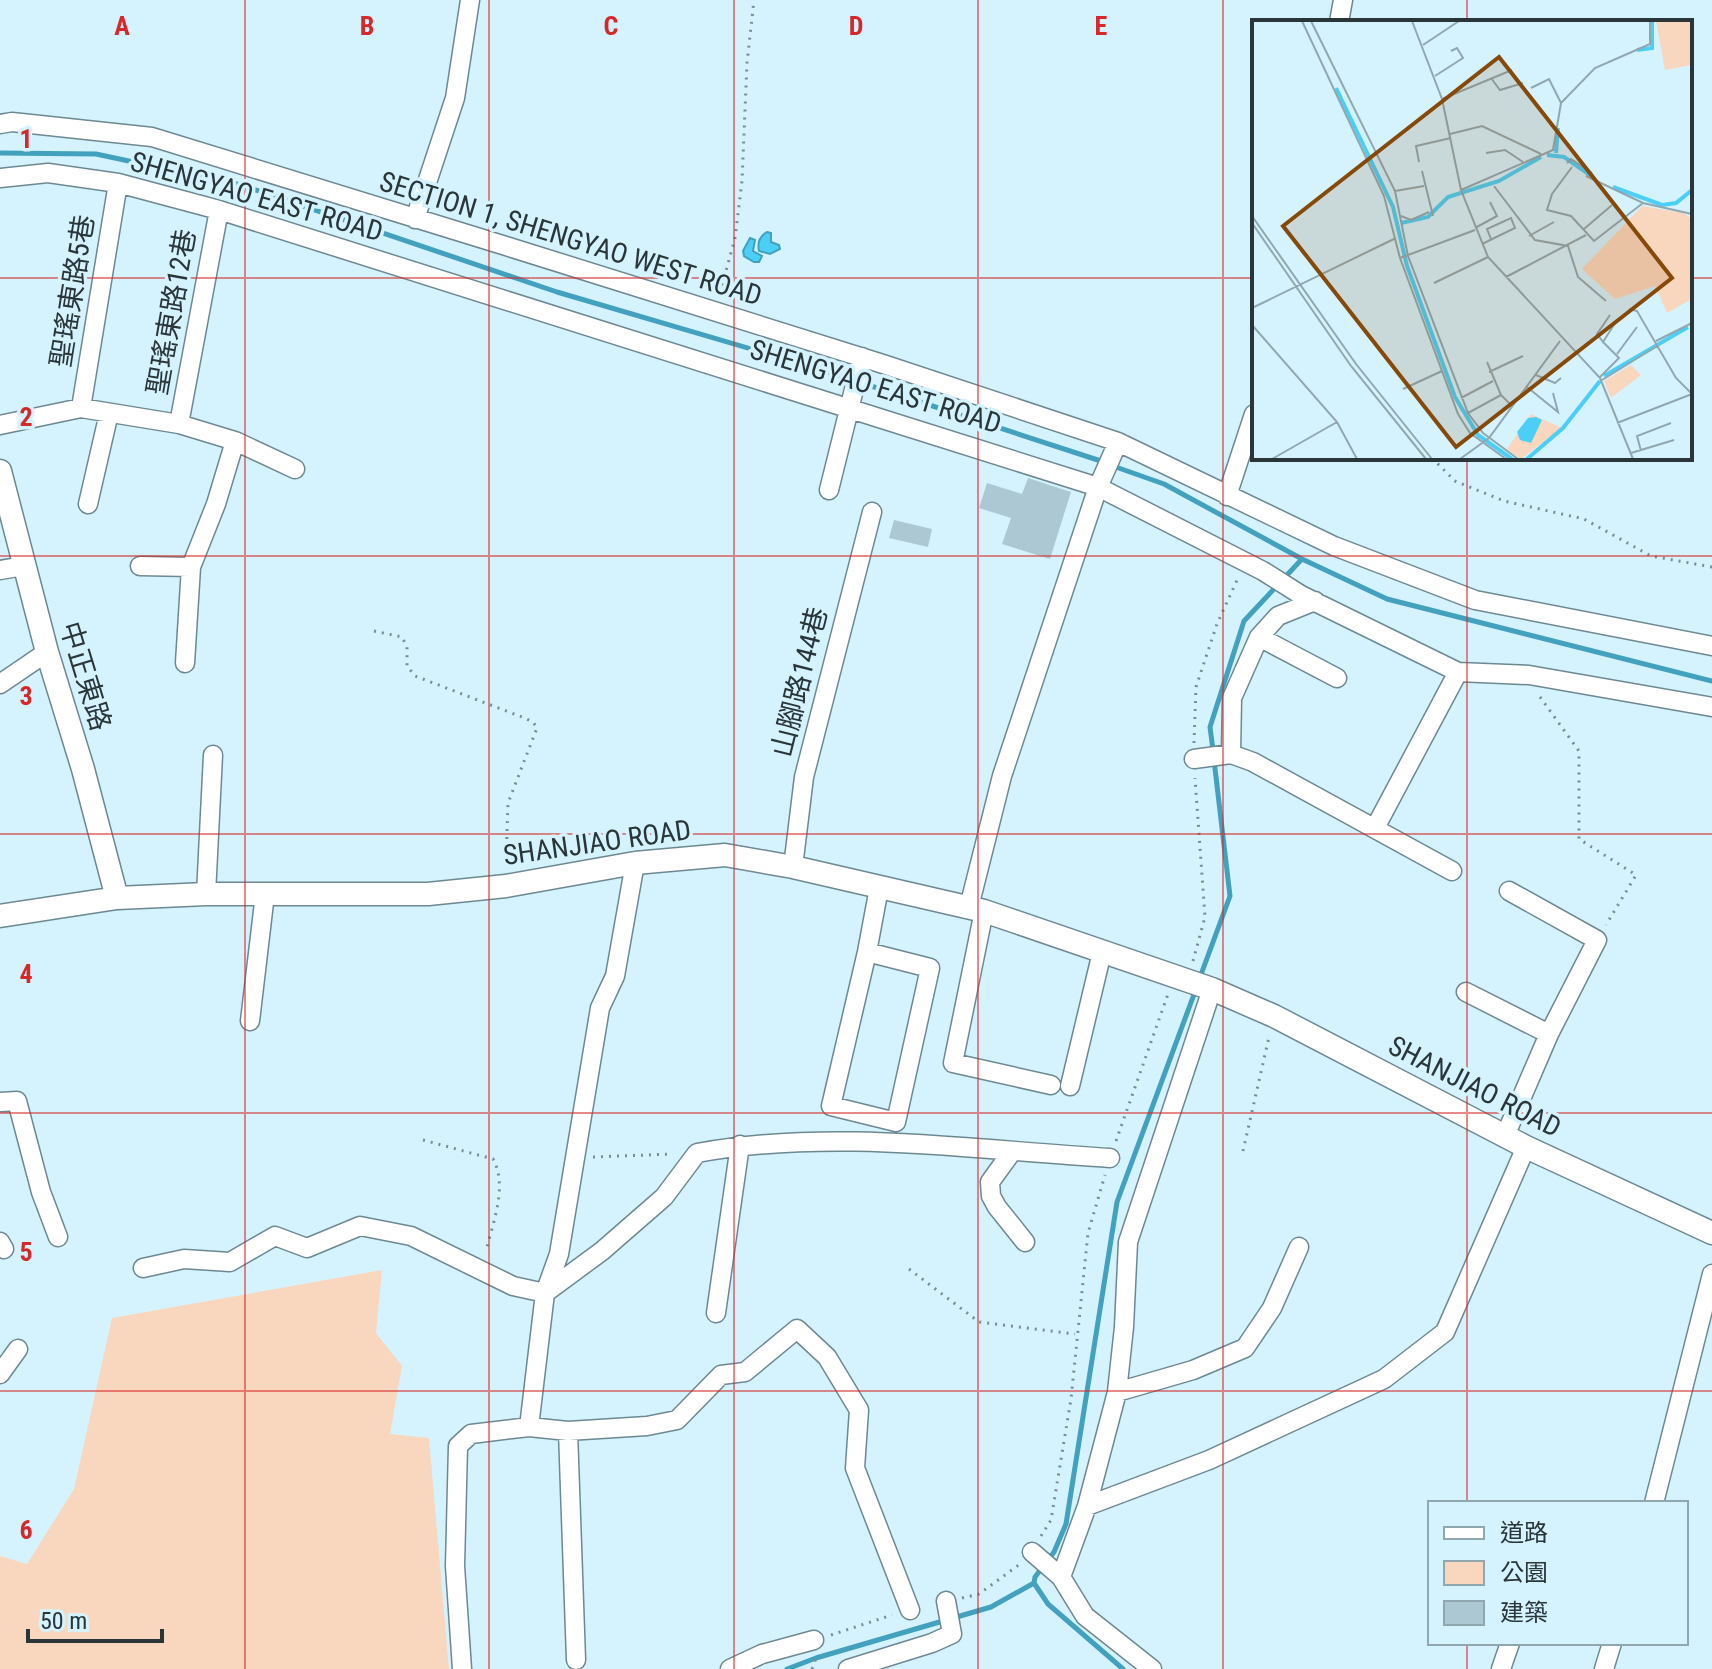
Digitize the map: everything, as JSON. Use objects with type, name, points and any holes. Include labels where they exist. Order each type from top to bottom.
[{"type":"main road","name":"中正東路","points":[[0,471],[47,652],[83,769],[117,898]]},
{"type":"main road","name":"SHANJIAO ROAD","points":[[0,916],[117,898],[206,894],[428,894],[506,886],[635,863],[725,855],[793,867],[976,909],[1212,989],[1274,1016],[1526,1147],[1712,1233]]},
{"type":"street","points":[[415,219],[455,98],[470,0]]},
{"type":"street","points":[[1339,20],[1343,0]]},
{"type":"street","name":"SECTION 1, SHENGYAO WEST ROAD","points":[[0,124],[12,122],[152,137],[862,357],[1118,442],[1334,546],[1475,600],[1712,646]]},
{"type":"street","name":"SHENGYAO EAST ROAD","points":[[0,178],[48,173],[118,183],[219,210],[1100,483],[1308,598],[1458,672],[1529,675],[1712,707]]},
{"type":"street","name":"聖瑤東路5巷","points":[[81,408],[118,183]]},
{"type":"street","name":"聖瑤東路12巷","points":[[179,424],[219,210]]},
{"type":"street","points":[[829,490],[862,357]]},
{"type":"street","points":[[0,425],[81,408],[179,424],[235,441],[295,469]]},
{"type":"street","points":[[88,504],[109,413]]},
{"type":"street","points":[[1227,496],[1252,420]]},
{"type":"street","points":[[185,663],[191,567],[216,504],[235,441]]},
{"type":"street","points":[[1051,1085],[953,1063],[976,909],[1002,776],[1100,483],[1118,442]]},
{"type":"street","name":"山腳路144巷","points":[[793,867],[804,777],[872,512]]},
{"type":"street","points":[[0,570],[24,566]]},
{"type":"street","points":[[140,566],[191,567]]},
{"type":"street","points":[[1231,754],[1232,698],[1259,637],[1278,616],[1308,598]]},
{"type":"street","points":[[1259,637],[1337,678]]},
{"type":"street","points":[[0,684],[47,652]]},
{"type":"street","points":[[1375,828],[1458,672]]},
{"type":"street","points":[[1194,759],[1231,754],[1253,762],[1452,871]]},
{"type":"street","points":[[206,894],[213,755]]},
{"type":"street","points":[[529,1427],[545,1293],[559,1254],[600,1008],[615,976],[635,863]]},
{"type":"street","points":[[867,952],[930,968],[896,1122],[831,1106],[879,888]]},
{"type":"street","points":[[1505,1136],[1549,1034],[1597,940],[1509,891]]},
{"type":"street","points":[[250,1021],[265,894]]},
{"type":"street","points":[[1070,1086],[1102,952]]},
{"type":"street","points":[[1061,1577],[1087,1506],[1117,1392],[1128,1242],[1212,989]]},
{"type":"street","points":[[1466,992],[1549,1034]]},
{"type":"street","points":[[0,1102],[17,1101],[41,1192],[58,1237]]},
{"type":"street","points":[[143,1268],[184,1259],[230,1262],[275,1236],[307,1248],[360,1226],[411,1236],[513,1286],[545,1293],[602,1251],[664,1197],[697,1153],[740,1145],[845,1140],[1110,1158]]},
{"type":"street","points":[[716,1313],[740,1145]]},
{"type":"street","points":[[1087,1506],[1209,1460],[1384,1379],[1445,1332],[1526,1147]]},
{"type":"street","points":[[1011,1153],[990,1182],[991,1196],[1025,1242]]},
{"type":"street","points":[[1117,1392],[1193,1370],[1245,1348],[1272,1308],[1299,1247]]},
{"type":"street","points":[[1655,1501],[1712,1274]]},
{"type":"street","points":[[462,1669],[455,1566],[458,1446],[471,1434],[529,1427],[568,1431],[647,1426],[677,1420],[721,1375],[745,1372],[797,1329],[827,1357],[859,1410],[855,1468],[910,1610]]},
{"type":"street","points":[[0,1374],[18,1349]]},
{"type":"street","points":[[568,1431],[576,1660]]},
{"type":"street","points":[[1032,1552],[1061,1577],[1085,1616],[1152,1669]]},
{"type":"street","points":[[848,1669],[952,1634],[946,1601]]},
{"type":"street","points":[[730,1669],[762,1654],[814,1640]]},
{"type":"street","points":[[1501,1669],[1509,1645]]},
{"type":"street","points":[[1604,1669],[1611,1645]]},
{"type":"path","points":[[716,311],[735,238],[742,181],[747,63],[754,0]]},
{"type":"path","points":[[1434,460],[1455,481],[1504,501],[1584,519],[1651,556],[1712,567]]},
{"type":"path","points":[[374,631],[402,637],[407,647],[407,666],[415,676],[522,717],[533,722],[537,728],[508,803],[506,886]]},
{"type":"path","points":[[1529,675],[1542,701],[1579,751],[1579,839],[1636,875],[1597,940]]},
{"type":"path","points":[[1243,1151],[1274,1016]]},
{"type":"path","points":[[423,1140],[493,1159],[500,1173],[497,1204],[481,1270]]},
{"type":"path","points":[[573,1157],[697,1153]]},
{"type":"path","points":[[909,1269],[979,1322],[1076,1334]]},
{"type":"green space","points":[[382,1270],[376,1333],[402,1366],[390,1434],[429,1438],[449,1669],[0,1669],[0,1556],[27,1564],[74,1489],[112,1318]]},
{"type":"water","points":[[767,232],[771,233],[771,242],[779,245],[780,249],[770,254],[758,248]]},
{"type":"water","points":[[750,238],[755,240],[753,251],[762,256],[759,262],[744,256],[743,251]]},
{"type":"building","points":[[1028,478],[1071,492],[1050,559],[1002,544],[1011,518],[979,508],[987,483],[1022,494]]},
{"type":"building","points":[[894,520],[932,529],[928,547],[889,538]]},
{"type":"waterway","points":[[0,153],[96,154],[241,185],[557,292],[816,368],[1104,462]]},
{"type":"waterway","points":[[1113,466],[1164,484],[1302,559],[1387,599],[1712,681]]},
{"type":"waterway","points":[[1213,750],[1210,727],[1244,621],[1302,559]]},
{"type":"waterway","points":[[1199,980],[1230,896],[1214,760]]},
{"type":"waterway","points":[[787,1669],[991,1607],[1034,1583],[1035,1577],[1054,1552],[1066,1524],[1117,1202],[1196,989]]},
{"type":"waterway","points":[[1034,1583],[1048,1604],[1123,1669]]}]
